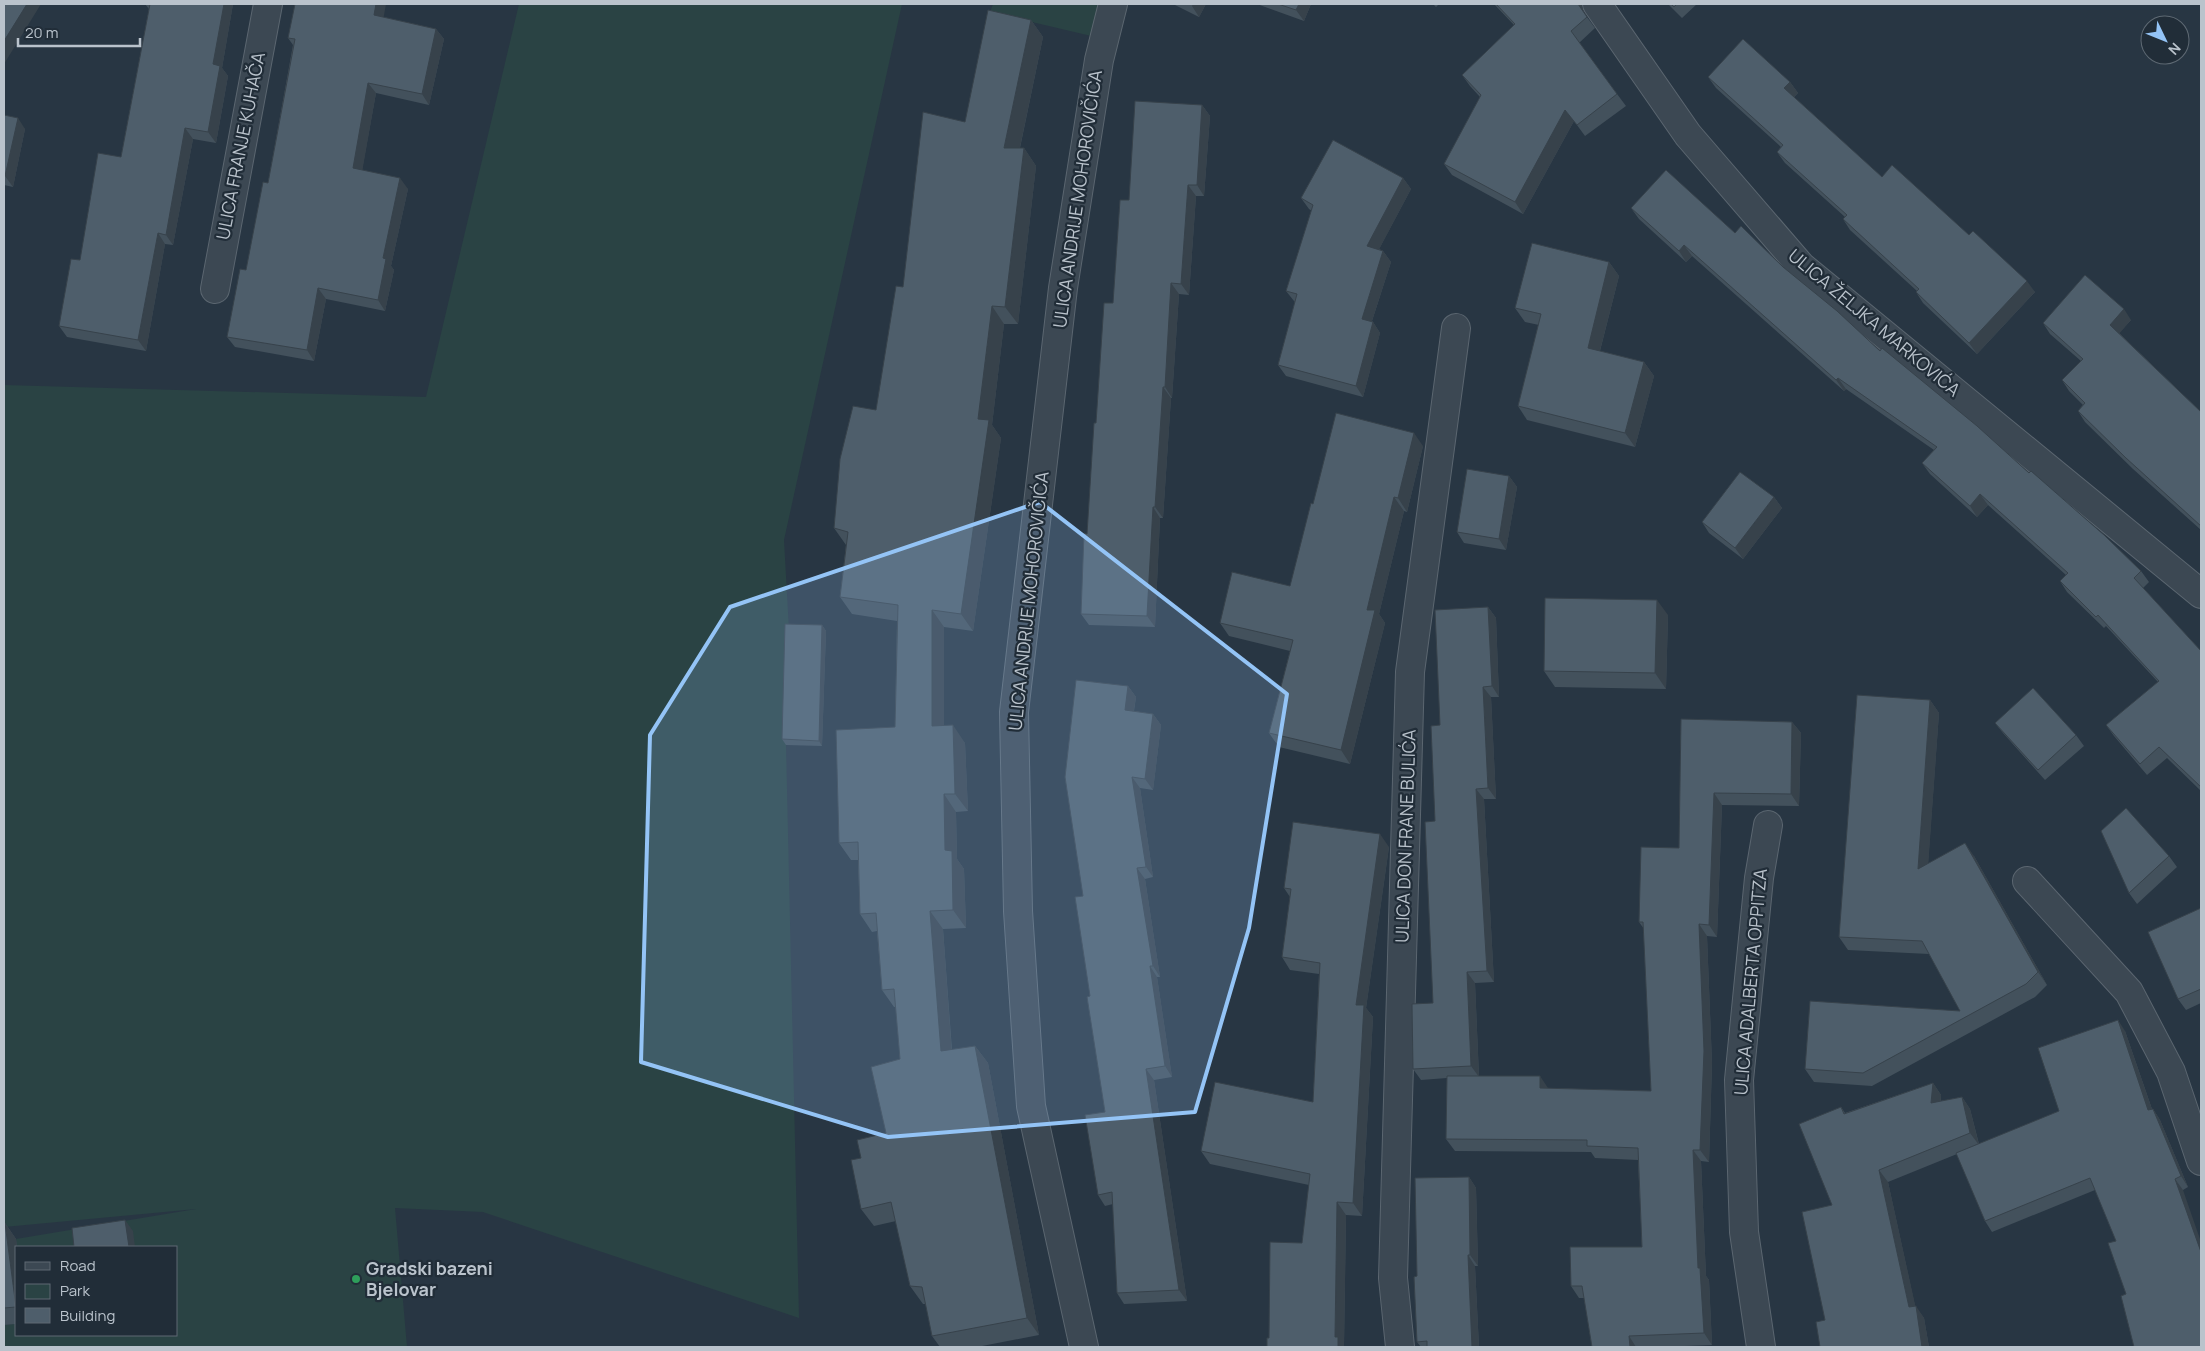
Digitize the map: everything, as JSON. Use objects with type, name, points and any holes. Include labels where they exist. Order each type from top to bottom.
[{"type":"street","name":"ULICA FRANJE KUHAČA","points":[[214,289],[268,4]]},
{"type":"street","name":"ULICA ANDRIJE MOHOROVIČIĆA","points":[[1084,1347],[1031,1106],[1018,911],[1014,712],[1063,288],[1098,60],[1113,4]]},
{"type":"street","name":"ULICA ŽELJKA MARKOVIĆA","points":[[1597,4],[1688,135],[1801,266],[2201,594]]},
{"type":"street","name":"ULICA DON FRANE BULIĆA","points":[[1400,1347],[1393,1278],[1410,672],[1456,328]]},
{"type":"street","name":"ULICA ADALBERTA OPPITZA","points":[[1761,1347],[1744,1232],[1739,1080],[1759,878],[1768,825]]},
{"type":"street","points":[[2027,881],[2129,992],[2172,1072],[2201,1161]]},
{"type":"highlighted area","points":[[1040,502],[1287,694],[1249,928],[1195,1112],[888,1137],[641,1062],[650,735],[730,607]]},
{"type":"green space","points":[[519,4],[902,4],[784,540],[789,630],[786,745],[799,1318],[483,1212],[395,1208],[407,1347],[4,1347],[4,1325],[15,1324],[15,1336],[178,1336],[178,1246],[17,1246],[16,1239],[196,1209],[4,1227],[4,385],[426,397]]},
{"type":"green space","points":[[993,4],[1113,4],[1104,39],[990,12]]},
{"type":"building","points":[[4,4],[27,4],[4,41]]},
{"type":"building","points":[[150,4],[224,4],[213,64],[220,66],[208,132],[185,128],[166,235],[158,233],[138,340],[59,326],[71,259],[80,260],[98,153],[121,157]]},
{"type":"building","points":[[295,4],[376,4],[374,15],[436,29],[422,94],[368,83],[353,168],[400,178],[383,258],[386,259],[378,300],[318,288],[307,350],[227,337],[240,269],[246,270],[263,182],[268,183],[295,39],[288,38]]},
{"type":"building","points":[[1278,4],[1299,4],[1296,10]]},
{"type":"building","points":[[1496,4],[1578,4],[1587,17],[1571,31],[1617,94],[1577,125],[1565,110],[1515,202],[1444,164],[1481,95],[1462,75],[1515,24]]},
{"type":"building","points":[[988,10],[1031,20],[1004,148],[1024,148],[1005,307],[992,306],[978,419],[989,420],[961,614],[932,610],[932,726],[953,725],[955,794],[944,794],[945,850],[952,851],[953,910],[930,911],[941,1051],[975,1046],[1027,1318],[932,1336],[922,1287],[910,1286],[891,1202],[861,1209],[851,1160],[861,1158],[857,1140],[886,1133],[871,1067],[900,1059],[894,989],[882,990],[876,913],[860,914],[858,842],[839,843],[836,730],[895,727],[898,605],[840,597],[848,532],[834,528],[840,459],[853,406],[876,410],[896,286],[903,287],[923,112],[965,122]]},
{"type":"building","points":[[1743,39],[1790,82],[1784,88],[1882,177],[1892,165],[1969,235],[1973,231],[2027,281],[1969,343],[1916,292],[1919,289],[1843,219],[1847,215],[1777,152],[1783,145],[1708,77]]},
{"type":"building","points":[[1135,101],[1202,105],[1197,185],[1188,185],[1181,284],[1171,283],[1165,387],[1163,387],[1155,507],[1153,507],[1147,616],[1081,614],[1084,533],[1087,534],[1104,303],[1113,303],[1120,200],[1129,200]]},
{"type":"building","points":[[4,115],[18,118],[5,176],[4,176]]},
{"type":"building","points":[[1333,140],[1403,178],[1367,246],[1383,251],[1362,319],[1373,322],[1356,386],[1278,365],[1297,294],[1286,291],[1313,205],[1301,198]]},
{"type":"building","points":[[1666,170],[1735,233],[1741,226],[1783,267],[1837,311],[1880,351],[1882,348],[1977,426],[2029,473],[2031,471],[2104,535],[2141,571],[2134,578],[2201,651],[2201,787],[2159,747],[2140,764],[2106,725],[2159,681],[2098,615],[2096,617],[2060,581],[2068,573],[1980,494],[1970,506],[1922,463],[1937,447],[1838,378],[1836,380],[1684,245],[1679,251],[1631,208]]},
{"type":"building","points":[[1532,243],[1609,262],[1588,348],[1644,362],[1625,433],[1518,406],[1541,314],[1515,308]]},
{"type":"building","points":[[2085,275],[2124,309],[2110,325],[2201,412],[2201,526],[2126,458],[2078,411],[2085,403],[2062,380],[2083,359],[2043,323]]},
{"type":"building","points":[[1336,413],[1414,433],[1398,498],[1394,497],[1367,610],[1375,610],[1341,750],[1269,733],[1293,640],[1220,623],[1232,572],[1290,586]]},
{"type":"building","points":[[1467,469],[1509,476],[1499,539],[1457,532]]},
{"type":"building","points":[[1740,472],[1774,497],[1735,548],[1702,522]]},
{"type":"building","points":[[1545,598],[1657,600],[1655,673],[1544,671]]},
{"type":"building","points":[[1488,607],[1492,686],[1483,687],[1488,788],[1476,789],[1487,971],[1467,972],[1471,1066],[1413,1069],[1412,1004],[1433,1003],[1425,822],[1435,821],[1431,726],[1440,725],[1435,610]]},
{"type":"building","points":[[785,624],[822,625],[819,741],[782,739]]},
{"type":"building","points":[[1076,680],[1128,686],[1125,710],[1153,714],[1145,779],[1132,777],[1146,867],[1137,868],[1153,966],[1150,966],[1165,1066],[1146,1069],[1179,1290],[1117,1293],[1112,1192],[1098,1195],[1085,1115],[1105,1112],[1087,997],[1090,996],[1075,897],[1083,896],[1065,777]]},
{"type":"building","points":[[2033,688],[2076,735],[2038,770],[1995,723]]},
{"type":"building","points":[[1857,695],[1930,700],[1918,869],[1965,843],[2038,972],[2026,984],[1863,1073],[1805,1069],[1810,1001],[1960,1011],[1922,941],[1839,937]]},
{"type":"building","points":[[1681,719],[1792,722],[1791,794],[1714,793],[1709,925],[1699,924],[1704,1051],[1700,1150],[1693,1150],[1698,1268],[1700,1268],[1704,1333],[1629,1336],[1630,1347],[1592,1347],[1582,1286],[1571,1286],[1570,1247],[1642,1247],[1638,1148],[1587,1146],[1587,1140],[1446,1139],[1447,1076],[1540,1076],[1540,1088],[1651,1091],[1643,922],[1639,922],[1641,847],[1679,848]]},
{"type":"building","points":[[2126,808],[2169,856],[2129,893],[2101,831]]},
{"type":"building","points":[[1293,822],[1380,834],[1356,1005],[1364,1005],[1353,1203],[1337,1202],[1335,1337],[1338,1337],[1338,1347],[1267,1347],[1267,1338],[1269,1338],[1270,1242],[1302,1243],[1310,1174],[1201,1151],[1215,1082],[1313,1102],[1320,963],[1282,957],[1291,889],[1284,888]]},
{"type":"building","points":[[2201,908],[2201,989],[2178,999],[2148,932]]},
{"type":"building","points":[[2118,1020],[2148,1110],[2153,1109],[2181,1176],[2175,1179],[2201,1252],[2201,1347],[2134,1347],[2121,1296],[2126,1294],[2108,1243],[2116,1241],[2090,1178],[1985,1221],[1956,1153],[2059,1111],[2038,1048]]},
{"type":"building","points":[[1933,1083],[1931,1103],[1962,1097],[1970,1133],[1879,1170],[1909,1307],[1916,1306],[1922,1347],[1820,1347],[1816,1322],[1825,1320],[1802,1212],[1832,1205],[1799,1124],[1841,1107],[1844,1114]]},
{"type":"building","points":[[1469,1177],[1470,1255],[1468,1255],[1472,1347],[1427,1347],[1427,1341],[1417,1342],[1414,1277],[1417,1276],[1415,1178]]},
{"type":"building","points":[[125,1220],[129,1246],[74,1246],[72,1228]]},
{"type":"building","points":[[4,1223],[5,1223],[15,1307],[4,1308]]},
{"type":"place","name":"Gradski bazeni Bjelovar","points":[[356,1279]]}]
